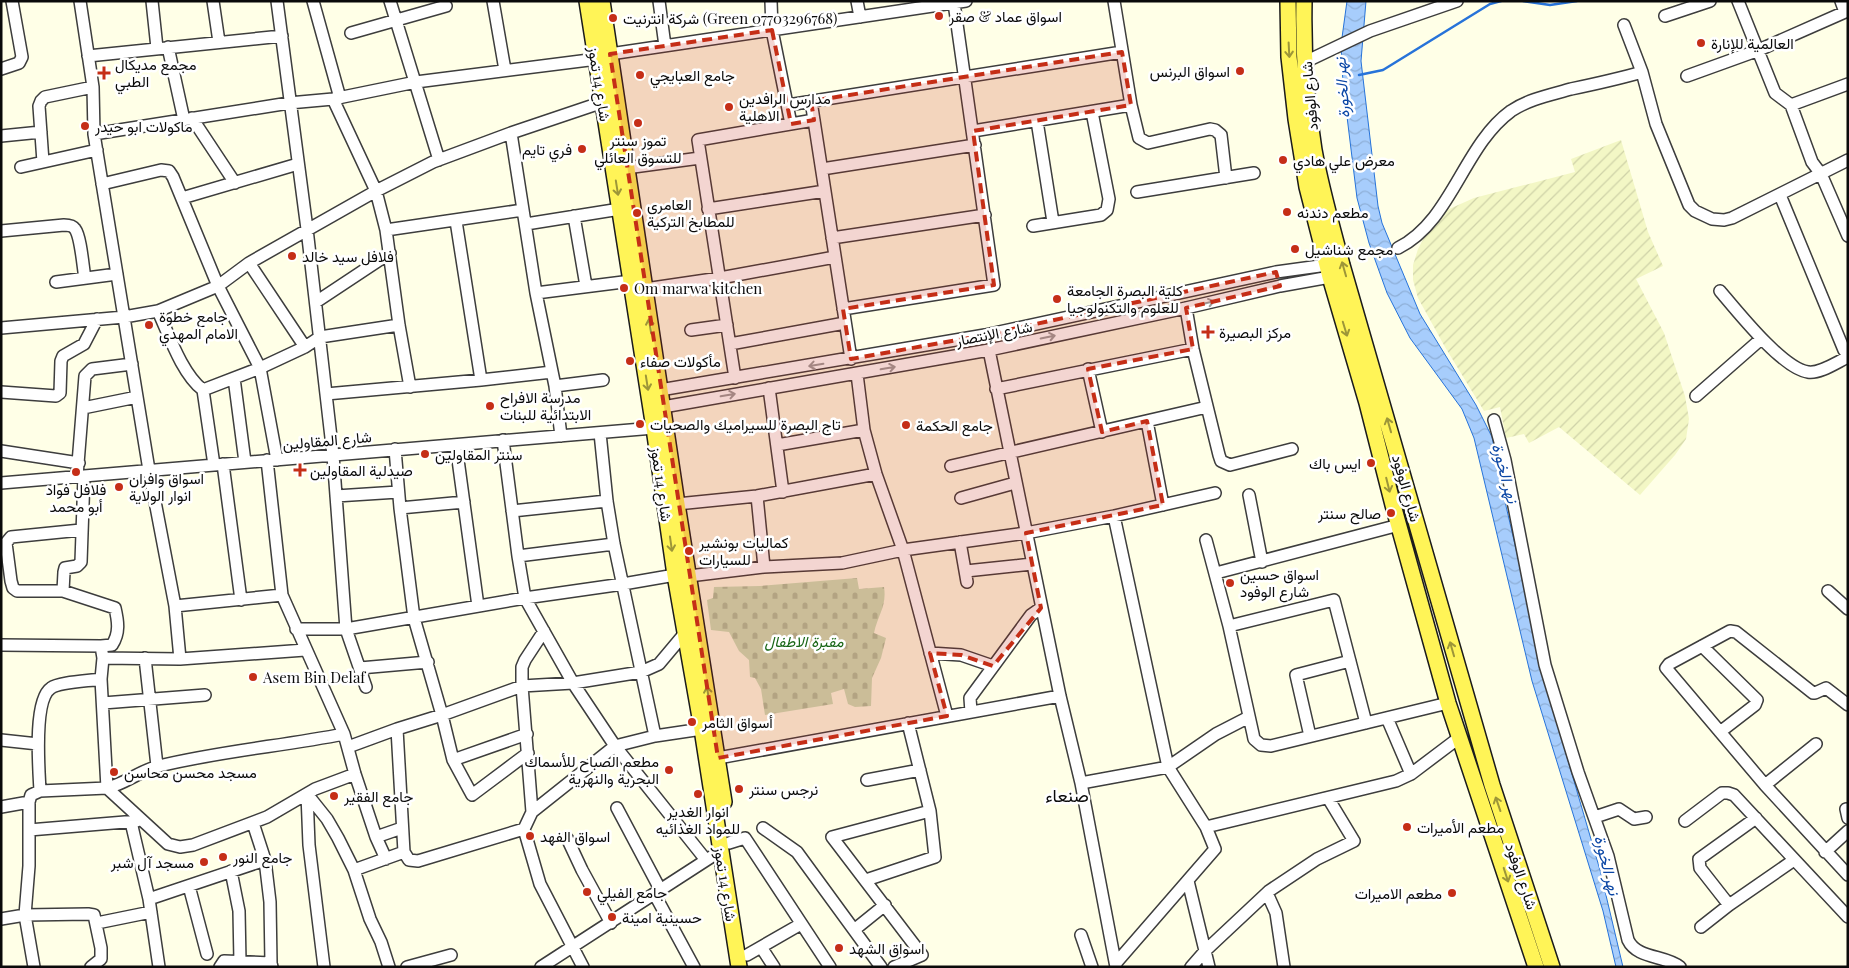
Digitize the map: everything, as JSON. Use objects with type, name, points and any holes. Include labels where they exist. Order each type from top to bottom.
[{"type":"main road","name":"شارع 14 تموز","points":[[587,1],[603,57],[626,168],[677,504],[686,632],[745,963]]},
{"type":"main road","name":"شارع 14 تموز","points":[[602,1],[603,102],[654,428],[718,758],[725,847]]},
{"type":"main road","name":"شارع الوفود","points":[[1288,1],[1289,57],[1296,119],[1307,187],[1448,703],[1536,967]]},
{"type":"main road","name":"شارع الوفود","points":[[1304,1],[1308,107],[1322,188],[1342,265],[1492,786],[1552,967]]},
{"type":"street","points":[[80,1],[93,86],[94,134],[149,470],[174,606],[180,659]]},
{"type":"street","points":[[152,1],[163,48],[188,119],[235,183]]},
{"type":"street","points":[[213,1],[219,42]]},
{"type":"street","points":[[277,1],[320,336],[333,455],[346,629],[366,687]]},
{"type":"street","points":[[312,1],[336,99],[376,191],[386,230],[399,326],[410,387]]},
{"type":"street","points":[[390,1],[440,160]]},
{"type":"street","points":[[493,1],[504,70]]},
{"type":"street","points":[[658,1],[666,46]]},
{"type":"street","points":[[771,1],[772,30],[791,124]]},
{"type":"street","points":[[857,1],[860,17]]},
{"type":"street","points":[[94,134],[290,103],[336,99],[416,82],[603,57],[966,1]]},
{"type":"street","points":[[1114,1],[1137,136],[1145,142],[1210,129],[1218,131],[1221,135],[1226,178]]},
{"type":"street","points":[[1305,62],[1370,31],[1458,1]]},
{"type":"street","points":[[1664,16],[1710,1]]},
{"type":"street","points":[[1738,1],[1776,93],[1791,105],[1812,162],[1821,174],[1848,236]]},
{"type":"street","points":[[1,70],[19,63],[22,57],[9,3]]},
{"type":"street","points":[[843,309],[994,284],[965,76],[950,3]]},
{"type":"street","points":[[351,33],[446,6]]},
{"type":"street","points":[[1687,76],[1759,50],[1845,10]]},
{"type":"street","points":[[1624,25],[1642,72],[1656,124],[1677,179],[1689,205],[1695,211],[1712,218],[1724,220],[1732,218],[1780,196],[1848,160]]},
{"type":"street","points":[[88,56],[282,36]]},
{"type":"street","points":[[788,105],[1122,52]]},
{"type":"street","points":[[1398,248],[1412,240],[1429,223],[1487,135],[1512,111],[1543,96],[1642,72]]},
{"type":"street","points":[[1791,105],[1848,84]]},
{"type":"street","points":[[43,162],[39,106],[41,101],[45,97],[93,86]]},
{"type":"street","points":[[811,101],[851,359]]},
{"type":"street","points":[[1,328],[124,317],[158,311],[218,286],[249,263],[307,230],[376,191],[440,160],[511,133],[603,102]]},
{"type":"street","points":[[973,131],[1131,105]]},
{"type":"street","points":[[1033,226],[1101,215],[1108,210],[1109,199],[1092,112]]},
{"type":"street","points":[[735,378],[698,140],[814,120]]},
{"type":"street","points":[[1037,121],[1053,222]]},
{"type":"street","points":[[1,136],[40,132]]},
{"type":"street","points":[[511,133],[536,293],[555,386],[561,436]]},
{"type":"street","points":[[822,169],[974,145]]},
{"type":"street","points":[[21,167],[97,150]]},
{"type":"street","points":[[626,168],[700,158]]},
{"type":"street","points":[[182,198],[298,164]]},
{"type":"street","points":[[102,184],[161,170],[169,171],[218,286],[260,368],[272,460],[282,596],[344,734],[376,837],[386,859]]},
{"type":"street","points":[[1137,192],[1254,173]]},
{"type":"street","points":[[708,209],[825,192]]},
{"type":"street","points":[[1720,291],[1761,339],[1794,367],[1809,373],[1816,372],[1848,356],[1780,196]]},
{"type":"street","points":[[386,230],[523,210]]},
{"type":"street","points":[[526,224],[620,210]]},
{"type":"street","points":[[832,238],[985,215]]},
{"type":"street","points":[[574,216],[586,286]]},
{"type":"street","points":[[456,221],[481,380]]},
{"type":"street","points":[[1,231],[64,224],[70,225],[75,228],[78,236],[85,278]]},
{"type":"street","points":[[316,302],[390,253]]},
{"type":"street","points":[[645,289],[720,278],[835,257]]},
{"type":"street","points":[[249,263],[305,347]]},
{"type":"street","name":"شارع الإنتصار","points":[[660,390],[985,335],[1276,272],[1329,271]]},
{"type":"street","name":"شارع الإنتصار","points":[[663,407],[989,350],[1186,308],[1280,286],[1329,271]]},
{"type":"street","points":[[1276,272],[1280,286]]},
{"type":"street","points":[[56,282],[117,274]]},
{"type":"street","points":[[536,293],[631,281]]},
{"type":"street","points":[[1186,308],[1193,349],[1220,458],[1224,463],[1233,464],[1292,449]]},
{"type":"street","points":[[158,311],[188,372],[203,390],[219,464],[241,600]]},
{"type":"street","points":[[1,392],[56,396],[60,394],[61,362],[64,356],[84,344],[98,319]]},
{"type":"street","points":[[730,344],[845,323]]},
{"type":"street","points":[[691,330],[727,325]]},
{"type":"street","points":[[203,390],[260,368],[305,347],[320,336],[399,326]]},
{"type":"street","points":[[1696,396],[1761,339]]},
{"type":"street","points":[[996,389],[1193,349]]},
{"type":"street","points":[[989,350],[1041,608],[1081,783],[1116,965]]},
{"type":"street","points":[[63,591],[65,568],[77,566],[81,562],[79,463],[86,376],[92,369],[132,364]]},
{"type":"street","points":[[1088,369],[1102,432]]},
{"type":"street","points":[[326,394],[552,372]]},
{"type":"street","points":[[857,374],[864,430],[876,474],[903,550],[947,716]]},
{"type":"street","points":[[234,378],[245,462]]},
{"type":"street","points":[[555,386],[603,380]]},
{"type":"street","points":[[704,384],[707,399]]},
{"type":"street","points":[[769,388],[783,492]]},
{"type":"street","points":[[83,408],[137,397]]},
{"type":"street","points":[[951,466],[1207,407]]},
{"type":"street","points":[[1494,420],[1505,460],[1545,665],[1578,772],[1614,876],[1630,944],[1637,951],[1674,962],[1680,967]]},
{"type":"street","points":[[1147,421],[1163,505]]},
{"type":"street","name":"شارع المقاولين","points":[[1,483],[654,428]]},
{"type":"street","points":[[777,445],[864,430]]},
{"type":"street","points":[[600,433],[607,501],[614,544],[655,736]]},
{"type":"street","points":[[503,440],[525,598],[573,683],[615,746],[706,860]]},
{"type":"street","points":[[456,444],[478,606]]},
{"type":"street","points":[[395,450],[398,492],[414,618],[428,662],[452,760],[472,795],[528,754]]},
{"type":"street","points":[[1,451],[79,463]]},
{"type":"street","points":[[677,504],[757,496],[876,474]]},
{"type":"street","points":[[961,498],[1015,483]]},
{"type":"street","points":[[336,496],[398,492]]},
{"type":"street","points":[[296,629],[346,629],[525,598],[764,566],[842,563],[903,550],[1026,533],[1114,516],[1215,493]]},
{"type":"street","points":[[1249,495],[1262,562]]},
{"type":"street","points":[[757,496],[764,566]]},
{"type":"street","points":[[512,511],[607,501]]},
{"type":"street","points":[[400,508],[464,502]]},
{"type":"street","points":[[1114,516],[1168,767],[1206,826],[1215,850],[1116,965]]},
{"type":"street","points":[[1216,573],[1399,524]]},
{"type":"street","points":[[81,530],[11,538],[6,543],[6,573],[13,588],[17,591],[63,591],[115,608],[118,623],[117,638],[112,646],[102,652]]},
{"type":"street","points":[[1206,540],[1229,626],[1254,739],[1261,746],[1271,746],[1448,703]]},
{"type":"street","points":[[960,542],[967,577],[1032,564]]},
{"type":"street","points":[[518,556],[614,544]]},
{"type":"street","points":[[1828,592],[1848,609]]},
{"type":"street","points":[[174,606],[282,596]]},
{"type":"street","points":[[1229,626],[1334,600],[1366,723]]},
{"type":"street","points":[[971,712],[970,698],[1031,615],[1041,608]]},
{"type":"street","points":[[532,812],[522,667],[544,631]]},
{"type":"street","points":[[348,747],[397,728],[442,715],[522,686],[573,683],[640,672],[659,664],[686,632]]},
{"type":"street","points":[[1848,704],[1826,688],[1815,693],[1813,692],[1736,632],[1730,632],[1702,646],[1669,664],[1666,668],[1765,785],[1848,876]]},
{"type":"street","points":[[1,644],[102,652],[145,658],[180,659],[306,650]]},
{"type":"street","points":[[1702,646],[1757,700],[1755,704],[1720,732]]},
{"type":"street","points":[[102,652],[101,679],[107,788],[168,844],[180,847],[193,845],[253,823],[315,789],[355,774]]},
{"type":"street","points":[[930,653],[961,655],[993,666]]},
{"type":"street","points":[[145,658],[157,766]]},
{"type":"street","points":[[1310,736],[1296,675],[1350,661]]},
{"type":"street","points":[[360,668],[428,662]]},
{"type":"street","points":[[40,791],[38,744],[41,707],[44,696],[51,688],[74,682],[101,679]]},
{"type":"street","points":[[102,703],[205,695]]},
{"type":"street","points":[[718,758],[1060,696]]},
{"type":"street","points":[[1081,783],[1168,767],[1216,734],[1249,717]]},
{"type":"street","points":[[1387,718],[1411,774]]},
{"type":"street","points":[[866,880],[935,857],[930,811],[908,723]]},
{"type":"street","points":[[397,728],[404,852],[409,860],[418,862],[524,829]]},
{"type":"street","points":[[583,967],[540,884],[524,829],[532,812],[615,746],[655,736],[702,729]]},
{"type":"street","points":[[34,967],[25,915],[29,802],[31,796],[40,791],[107,788],[157,766],[251,748],[291,744],[344,734]]},
{"type":"street","points":[[452,760],[527,734]]},
{"type":"street","points":[[1206,826],[1396,781],[1411,774],[1460,737]]},
{"type":"street","points":[[1,740],[38,744]]},
{"type":"street","points":[[1765,785],[1816,744]]},
{"type":"street","points":[[867,780],[920,770]]},
{"type":"street","points":[[1684,821],[1716,796],[1722,793],[1734,795],[1848,917]]},
{"type":"street","points":[[307,794],[327,819],[354,870],[370,919],[381,942],[389,967]]},
{"type":"street","points":[[307,794],[309,845],[324,967]]},
{"type":"street","points":[[1191,967],[1205,951],[1267,893],[1317,859],[1354,841],[1328,798]]},
{"type":"street","points":[[1,807],[29,802]]},
{"type":"street","points":[[617,808],[692,964],[678,967]]},
{"type":"street","points":[[1595,817],[1619,809],[1634,820],[1646,817]]},
{"type":"street","points":[[894,967],[922,955],[832,838],[930,811]]},
{"type":"street","points":[[1729,905],[1698,863],[1703,856],[1756,818]]},
{"type":"street","points":[[29,830],[143,820]]},
{"type":"street","points":[[131,822],[149,900],[158,967]]},
{"type":"street","points":[[220,967],[224,961],[272,965],[270,902],[265,860],[253,823]]},
{"type":"street","points":[[376,837],[402,828]]},
{"type":"street","points":[[763,828],[797,852],[881,967]]},
{"type":"street","points":[[1825,852],[1848,831]]},
{"type":"street","points":[[567,838],[611,923]]},
{"type":"street","points":[[541,967],[658,893],[725,847],[745,838],[830,967]]},
{"type":"street","points":[[354,870],[404,852]]},
{"type":"street","points":[[149,900],[265,860]]},
{"type":"street","points":[[1701,927],[1794,860]]},
{"type":"street","points":[[231,871],[238,911],[240,962]]},
{"type":"street","points":[[1188,881],[1209,967]]},
{"type":"street","points":[[188,886],[207,954]]},
{"type":"street","points":[[1267,893],[1276,913],[1283,961],[1273,967]]},
{"type":"street","points":[[854,930],[885,905]]},
{"type":"street","points":[[97,923],[151,912]]},
{"type":"street","points":[[1,919],[25,915],[88,914],[94,916],[97,923],[101,959],[92,967]]},
{"type":"street","points":[[745,963],[761,947],[801,924]]},
{"type":"street","points":[[1081,935],[1092,967]]},
{"type":"street","points":[[761,947],[774,967]]},
{"type":"street","points":[[407,967],[450,955]]},
{"type":"highlighted area","points":[[772,30],[791,124],[814,120],[811,101],[1122,52],[1131,105],[973,131],[994,285],[843,309],[851,359],[985,335],[1276,272],[1280,286],[1186,308],[1193,349],[1088,369],[1102,432],[1147,421],[1163,505],[1026,533],[1041,608],[993,666],[961,655],[930,653],[947,716],[718,758],[610,54]]},
{"type":"green space","points":[[1621,140],[1648,232],[1663,266],[1636,279],[1664,333],[1685,396],[1689,419],[1686,439],[1675,455],[1640,495],[1559,427],[1529,443],[1524,434],[1506,438],[1500,407],[1484,411],[1418,298],[1413,280],[1413,265],[1418,249],[1427,232],[1447,210],[1474,198],[1575,172],[1571,159]]},
{"type":"green space","name":"مقبرة الاطفال","points":[[857,578],[859,589],[884,587],[885,594],[874,633],[886,638],[881,658],[872,678],[871,706],[855,707],[848,704],[844,689],[831,693],[833,704],[765,715],[761,689],[755,678],[750,677],[749,660],[739,651],[729,632],[711,630],[707,600],[713,598],[714,587],[760,586]]},
{"type":"water","name":"نهر الخورة","points":[[1347,1],[1366,1],[1361,61],[1378,206],[1382,223],[1420,314],[1476,405],[1492,437],[1506,506],[1555,716],[1600,870],[1623,967],[1616,967],[1603,911],[1532,681],[1474,438],[1462,409],[1410,338],[1387,293],[1369,243],[1357,198],[1343,84],[1341,45]]},
{"type":"waterway","points":[[1359,75],[1383,70],[1490,4],[1501,1]]},
{"type":"waterway","points":[[1523,1],[1550,5],[1577,1]]},
{"type":"place","name":"اسواق عماد & صقر","points":[[939,16]]},
{"type":"place","name":"شركة انترنيت (Green 07703296768)","points":[[613,18]]},
{"type":"place","name":"العالمية للإنارة","points":[[1701,43]]},
{"type":"place","name":"اسواق البرنس","points":[[1240,71]]},
{"type":"place","name":"مجمع مديكال الطبي","points":[[104,73]]},
{"type":"place","name":"جامع العبايجي","points":[[640,75]]},
{"type":"place","name":"مدارس الرافدين اﻻهلية","points":[[729,107]]},
{"type":"place","name":"تموز سنتر للتسوق العائلي","points":[[638,123]]},
{"type":"place","name":"ماكولات ابو حيدر","points":[[85,126]]},
{"type":"place","name":"فري تايم","points":[[582,149]]},
{"type":"place","name":"معرض علي هادي","points":[[1283,160]]},
{"type":"place","name":"مطعم دندنه","points":[[1287,212]]},
{"type":"place","name":"العامري للمطابخ التركية","points":[[637,213]]},
{"type":"place","name":"مجمع شناشيل","points":[[1295,249]]},
{"type":"place","name":"فلافل سيد خالد","points":[[292,256]]},
{"type":"place","name":"Om marwa kitchen","points":[[624,288]]},
{"type":"place","name":"كلية البصرة الجامعة للعلوم والتكنولوجيا","points":[[1057,299]]},
{"type":"place","name":"جامع خطوة الامام المهدي","points":[[149,325]]},
{"type":"place","name":"مركز البصيرة","points":[[1208,332]]},
{"type":"place","name":"مأكولات صفاء","points":[[630,361]]},
{"type":"place","name":"مدرسة اﻻفراح اﻻبتدائية للبنات","points":[[490,406]]},
{"type":"place","name":"تاج البصرة للسيراميك والصحيات","points":[[640,424]]},
{"type":"place","name":"جامع الحكمة","points":[[906,425]]},
{"type":"place","name":"سنتر المقاولين","points":[[425,454]]},
{"type":"place","name":"ايس باك","points":[[1371,463]]},
{"type":"place","name":"صيدلية المقاولين","points":[[300,470]]},
{"type":"place","name":"فلافل فواد أبو محمد","points":[[76,472]]},
{"type":"place","name":"اسواق وافران انوار الولاية","points":[[119,487]]},
{"type":"place","name":"صالح سنتر","points":[[1391,513]]},
{"type":"place","name":"كماليات بونشير للسيارات","points":[[689,551]]},
{"type":"place","name":"اسواق حسين شارع الوفود","points":[[1230,583]]},
{"type":"place","name":"Asem Bin Delaf","points":[[253,677]]},
{"type":"place","name":"أسواق الثامر","points":[[692,722]]},
{"type":"place","name":"مطعم الصباح للأسماك البحرية والنهرية","points":[[669,770]]},
{"type":"place","name":"مسجد محسن محاسن","points":[[114,772]]},
{"type":"place","name":"نرجس سنتر","points":[[739,789]]},
{"type":"place","name":"انوار الغدير للمواد الغذائيه","points":[[698,794]]},
{"type":"place","name":"جامع الفقير","points":[[334,796]]},
{"type":"place","name":"مطعم الأميرات","points":[[1407,827]]},
{"type":"place","name":"اسواق الفهد","points":[[530,836]]},
{"type":"place","name":"جامع النور","points":[[223,857]]},
{"type":"place","name":"مسجد آل شبر","points":[[204,862]]},
{"type":"place","name":"جامع الفيلي","points":[[587,892]]},
{"type":"place","name":"مطعم الاميرات","points":[[1452,893]]},
{"type":"place","name":"حسينية امينة","points":[[612,917]]},
{"type":"place","name":"اسواق الشهد","points":[[839,948]]},
{"type":"district","name":"صنعاء","points":[[1067,795]]}]
